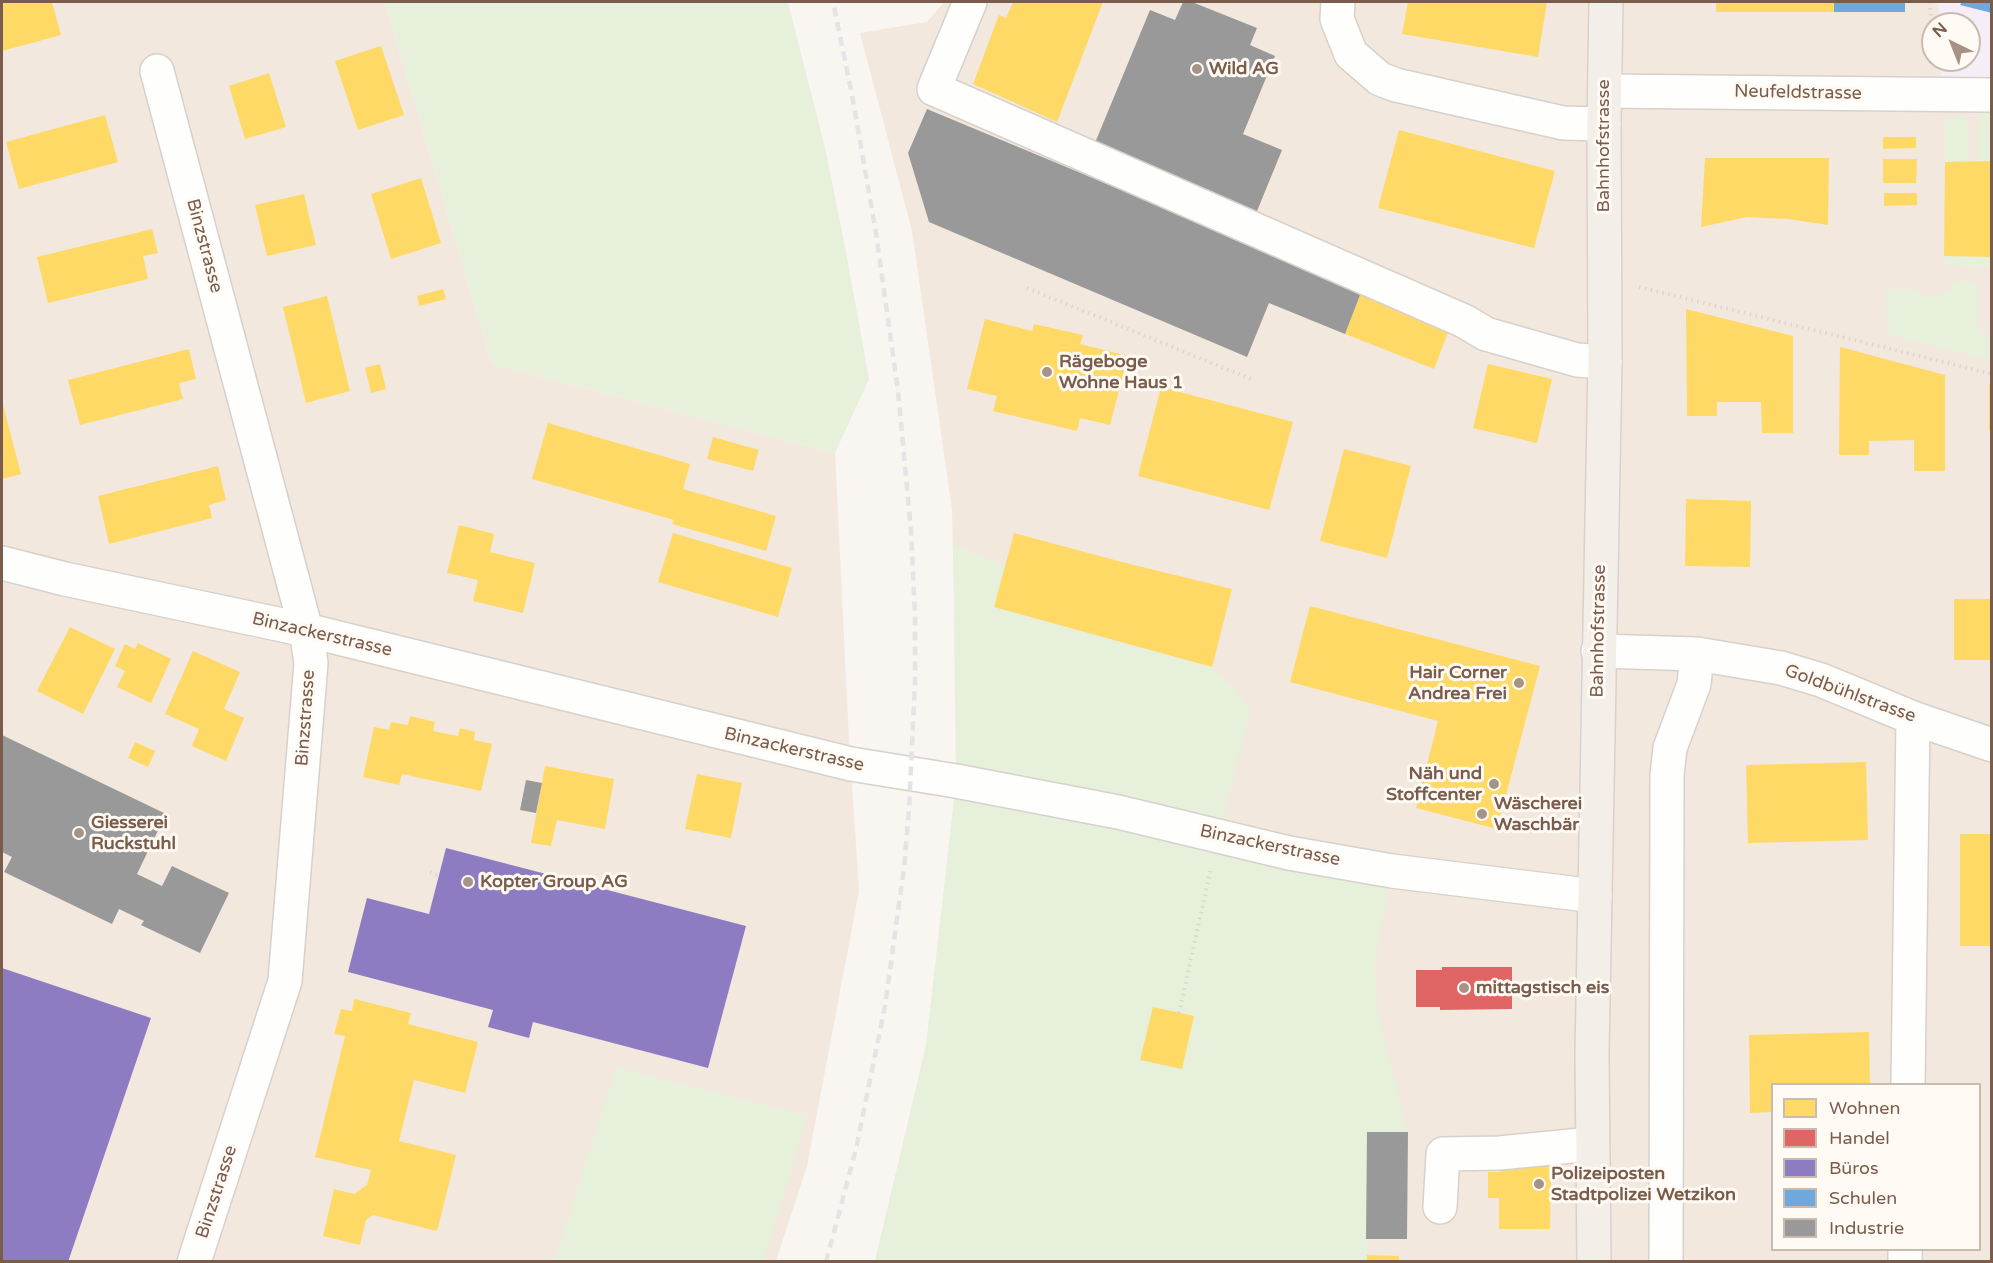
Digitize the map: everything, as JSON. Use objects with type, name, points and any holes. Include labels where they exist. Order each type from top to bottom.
[{"type":"main road","name":"Bahnhofstrasse","points":[[1594,1262],[1592,1053],[1605,362],[1606,2]]},
{"type":"street","points":[[970,2],[934,89],[1464,321],[1486,334],[1577,360],[1605,362]]},
{"type":"street","points":[[1338,2],[1337,19],[1350,54],[1380,79],[1396,85],[1563,123],[1604,124]]},
{"type":"street","name":"Binzstrasse","points":[[157,71],[306,630],[310,663],[285,981],[194,1262]]},
{"type":"street","name":"Neufeldstrasse","points":[[1605,91],[1992,95]]},
{"type":"street","name":"Binzackerstrasse","points":[[2,563],[65,579],[306,630],[851,764],[956,781],[1107,810],[1289,853],[1392,871],[1595,896]]},
{"type":"street","name":"Goldbühlstrasse","points":[[1598,651],[1697,654],[1781,668],[1821,680],[1913,718],[1992,745]]},
{"type":"street","points":[[1666,1262],[1667,775],[1670,748],[1694,684],[1697,654]]},
{"type":"street","points":[[1908,1083],[1913,718]]},
{"type":"street","points":[[1440,1207],[1443,1154],[1499,1153],[1593,1144]]},
{"type":"path","points":[[1930,2],[1934,94]]},
{"type":"path","points":[[1604,278],[1992,374]]},
{"type":"path","points":[[1027,288],[1251,379]]},
{"type":"path","points":[[1179,1013],[1219,836]]},
{"type":"path","points":[[430,872],[439,876]]},
{"type":"shaded area","points":[[2,2],[385,2],[492,364],[835,453],[859,891],[807,1166],[776,1261],[2,1262]]},
{"type":"shaded area","points":[[944,2],[1991,2],[1991,1261],[875,1261],[926,1046],[954,809],[958,756],[952,509],[912,231],[860,33],[927,22]]},
{"type":"shaded area","points":[[1938,2],[1991,2],[1991,95],[1942,94],[1941,72],[1981,72],[1981,12],[1938,12]]},
{"type":"green space","points":[[385,2],[788,2],[826,152],[869,379],[835,453],[492,364]]},
{"type":"green space","points":[[1991,106],[1991,161],[1978,161],[1979,115],[1981,111]]},
{"type":"green space","points":[[1963,117],[1967,121],[1968,161],[1945,162],[1945,122],[1951,118]]},
{"type":"green space","points":[[1944,256],[1991,257],[1991,268],[1945,265]]},
{"type":"green space","points":[[1957,280],[1977,284],[1978,333],[1991,334],[1991,361],[1888,334],[1886,290],[1914,289],[1927,297],[1950,292],[1951,285]]},
{"type":"green space","points":[[953,545],[1005,565],[994,607],[1212,667],[1251,708],[1219,835],[1392,871],[1374,969],[1378,1014],[1408,1132],[1367,1132],[1367,1261],[875,1262],[926,1046],[956,781]]},
{"type":"green space","points":[[616,1067],[807,1116],[764,1261],[554,1261]]},
{"type":"building: Wohnen","points":[[2,2],[52,2],[61,35],[2,51]]},
{"type":"building: Wohnen","points":[[1013,2],[1103,2],[1057,122],[973,84],[999,15],[1006,18]]},
{"type":"building: Wohnen","points":[[1408,2],[1547,2],[1538,57],[1402,34]]},
{"type":"building: Wohnen","points":[[1716,2],[1834,2],[1834,12],[1716,12]]},
{"type":"building: Wohnen","points":[[381,46],[404,115],[358,130],[335,61]]},
{"type":"building: Wohnen","points":[[269,73],[286,127],[245,139],[229,86]]},
{"type":"building: Wohnen","points":[[105,115],[118,162],[19,189],[6,142]]},
{"type":"building: Wohnen","points":[[1399,130],[1555,171],[1534,248],[1378,208]]},
{"type":"building: Wohnen","points":[[1883,137],[1916,137],[1916,148],[1883,149]]},
{"type":"building: Wohnen","points":[[1705,158],[1829,158],[1828,225],[1788,219],[1747,217],[1701,227]]},
{"type":"building: Wohnen","points":[[1883,159],[1917,159],[1916,183],[1883,183]]},
{"type":"building: Wohnen","points":[[1992,161],[1992,257],[1944,256],[1945,162]]},
{"type":"building: Wohnen","points":[[421,178],[441,243],[391,259],[371,194]]},
{"type":"building: Wohnen","points":[[1884,193],[1917,193],[1917,205],[1884,206]]},
{"type":"building: Wohnen","points":[[304,194],[316,245],[267,256],[255,205]]},
{"type":"building: Wohnen","points":[[152,229],[158,253],[143,256],[148,279],[48,303],[37,257]]},
{"type":"building: Wohnen","points":[[443,289],[446,299],[419,306],[417,296]]},
{"type":"building: Wohnen","points":[[1362,290],[1451,325],[1434,369],[1345,334]]},
{"type":"building: Wohnen","points":[[327,296],[350,391],[306,403],[283,307]]},
{"type":"building: Wohnen","points":[[1686,309],[1793,336],[1793,433],[1762,433],[1761,402],[1717,402],[1717,416],[1687,416]]},
{"type":"building: Wohnen","name":"Rägeboge Wohne Haus 1","points":[[985,319],[1032,331],[1034,324],[1083,335],[1080,344],[1128,356],[1110,425],[1080,418],[1077,431],[993,411],[997,396],[967,389]]},
{"type":"building: Wohnen","points":[[1840,347],[1945,375],[1945,471],[1914,471],[1914,440],[1869,441],[1869,455],[1839,455]]},
{"type":"building: Wohnen","points":[[189,349],[196,379],[179,383],[183,399],[80,425],[68,380]]},
{"type":"building: Wohnen","points":[[380,364],[386,389],[371,393],[365,368]]},
{"type":"building: Wohnen","points":[[1488,364],[1552,379],[1537,443],[1473,428]]},
{"type":"building: Wohnen","points":[[1989,384],[1992,385],[1992,431],[1989,431]]},
{"type":"building: Wohnen","points":[[1161,387],[1293,422],[1269,510],[1138,476]]},
{"type":"building: Wohnen","points":[[2,401],[21,474],[2,479]]},
{"type":"building: Wohnen","points":[[548,423],[690,464],[683,489],[776,516],[766,551],[672,524],[674,520],[532,479]]},
{"type":"building: Wohnen","points":[[713,437],[759,450],[753,471],[707,459]]},
{"type":"building: Wohnen","points":[[1344,449],[1411,466],[1387,558],[1320,541]]},
{"type":"building: Wohnen","points":[[218,466],[226,500],[209,505],[212,518],[109,544],[98,496]]},
{"type":"building: Wohnen","points":[[1686,499],[1751,501],[1750,567],[1685,566]]},
{"type":"building: Wohnen","points":[[459,525],[494,534],[490,552],[535,563],[523,613],[473,601],[478,580],[447,573]]},
{"type":"building: Wohnen","points":[[673,533],[792,568],[778,617],[658,582]]},
{"type":"building: Wohnen","points":[[1014,533],[1232,589],[1212,667],[994,607]]},
{"type":"building: Wohnen","points":[[1954,599],[1992,599],[1992,660],[1954,660]]},
{"type":"building: Wohnen","points":[[1310,606],[1540,666],[1497,829],[1416,808],[1438,721],[1290,682]]},
{"type":"building: Wohnen","points":[[70,627],[115,649],[83,714],[37,691]]},
{"type":"building: Wohnen","points":[[138,643],[171,659],[151,703],[117,687],[125,671],[115,666],[125,644],[135,649]]},
{"type":"building: Wohnen","points":[[193,651],[240,672],[224,709],[244,718],[226,761],[192,746],[199,729],[165,714]]},
{"type":"building: Wohnen","points":[[410,716],[435,722],[433,731],[458,736],[460,728],[475,732],[474,740],[492,744],[481,791],[402,774],[399,785],[363,777],[374,727],[389,730],[391,722],[408,725]]},
{"type":"building: Wohnen","points":[[135,742],[155,751],[148,767],[128,758]]},
{"type":"building: Wohnen","points":[[1866,762],[1868,840],[1748,843],[1746,765]]},
{"type":"building: Wohnen","points":[[545,766],[614,779],[605,829],[557,820],[551,846],[531,843]]},
{"type":"building: Wohnen","points":[[697,774],[742,783],[731,838],[685,829]]},
{"type":"building: Wohnen","points":[[1960,834],[1992,834],[1992,946],[1960,946]]},
{"type":"building: Wohnen","points":[[354,999],[411,1013],[408,1024],[478,1042],[465,1093],[414,1080],[399,1141],[456,1155],[437,1231],[373,1215],[366,1220],[360,1245],[323,1236],[334,1189],[354,1194],[367,1185],[371,1170],[315,1157],[345,1036],[334,1034],[341,1009],[352,1011]]},
{"type":"building: Wohnen","points":[[1153,1007],[1194,1016],[1182,1069],[1140,1060]]},
{"type":"building: Wohnen","points":[[1869,1032],[1870,1083],[1771,1083],[1771,1112],[1750,1113],[1749,1035]]},
{"type":"building: Wohnen","points":[[1499,1166],[1551,1166],[1550,1229],[1499,1229],[1499,1198],[1488,1198],[1488,1172],[1500,1172]]},
{"type":"building: Wohnen","points":[[1367,1255],[1399,1256],[1399,1262],[1367,1262]]},
{"type":"building: Handel","name":"mittagstisch eis","points":[[1442,967],[1512,967],[1512,1009],[1440,1010],[1440,1007],[1416,1007],[1416,970],[1442,970]]},
{"type":"building: Büros","points":[[446,848],[746,926],[708,1068],[533,1022],[529,1038],[488,1027],[493,1010],[348,972],[367,898],[429,914]]},
{"type":"building: Büros","points":[[2,968],[151,1018],[68,1262],[2,1262]]},
{"type":"building: Schulen","points":[[1834,2],[1905,2],[1905,12],[1834,12]]},
{"type":"building: Schulen","points":[[1962,2],[1992,2],[1992,13],[1960,5]]},
{"type":"building: Industrie","points":[[1183,2],[1192,2],[1257,28],[1250,45],[1275,56],[1243,134],[1282,150],[1255,216],[1092,150],[1150,10],[1175,20]]},
{"type":"building: Industrie","points":[[927,109],[1362,290],[1345,334],[1269,303],[1247,357],[929,222],[908,153]]},
{"type":"building: Industrie","name":"Giesserei Ruckstuhl","points":[[2,735],[166,814],[137,874],[162,886],[172,866],[229,893],[200,953],[141,925],[144,921],[119,909],[112,924],[4,872],[12,857],[2,852]]},
{"type":"building: Industrie","points":[[526,780],[542,783],[536,813],[520,810]]},
{"type":"building: Industrie","points":[[1367,1132],[1408,1132],[1407,1239],[1366,1239]]},
{"type":"railway","points":[[826,1262],[856,1149],[885,1006],[904,868],[915,683],[911,530],[898,391],[876,233],[833,2]]},
{"type":"place","name":"Wild AG","points":[[1197,69]]},
{"type":"place","name":"Rägeboge Wohne Haus 1","points":[[1047,372]]},
{"type":"place","name":"Hair Corner Andrea Frei","points":[[1519,683]]},
{"type":"place","name":"Näh und Stoffcenter","points":[[1494,784]]},
{"type":"place","name":"Wäscherei Waschbär","points":[[1482,814]]},
{"type":"place","name":"Giesserei Ruckstuhl","points":[[79,833]]},
{"type":"place","name":"Kopter Group AG","points":[[468,882]]},
{"type":"place","name":"mittagstisch eis","points":[[1464,988]]},
{"type":"place","name":"Polizeiposten Stadtpolizei Wetzikon","points":[[1539,1184]]}]
